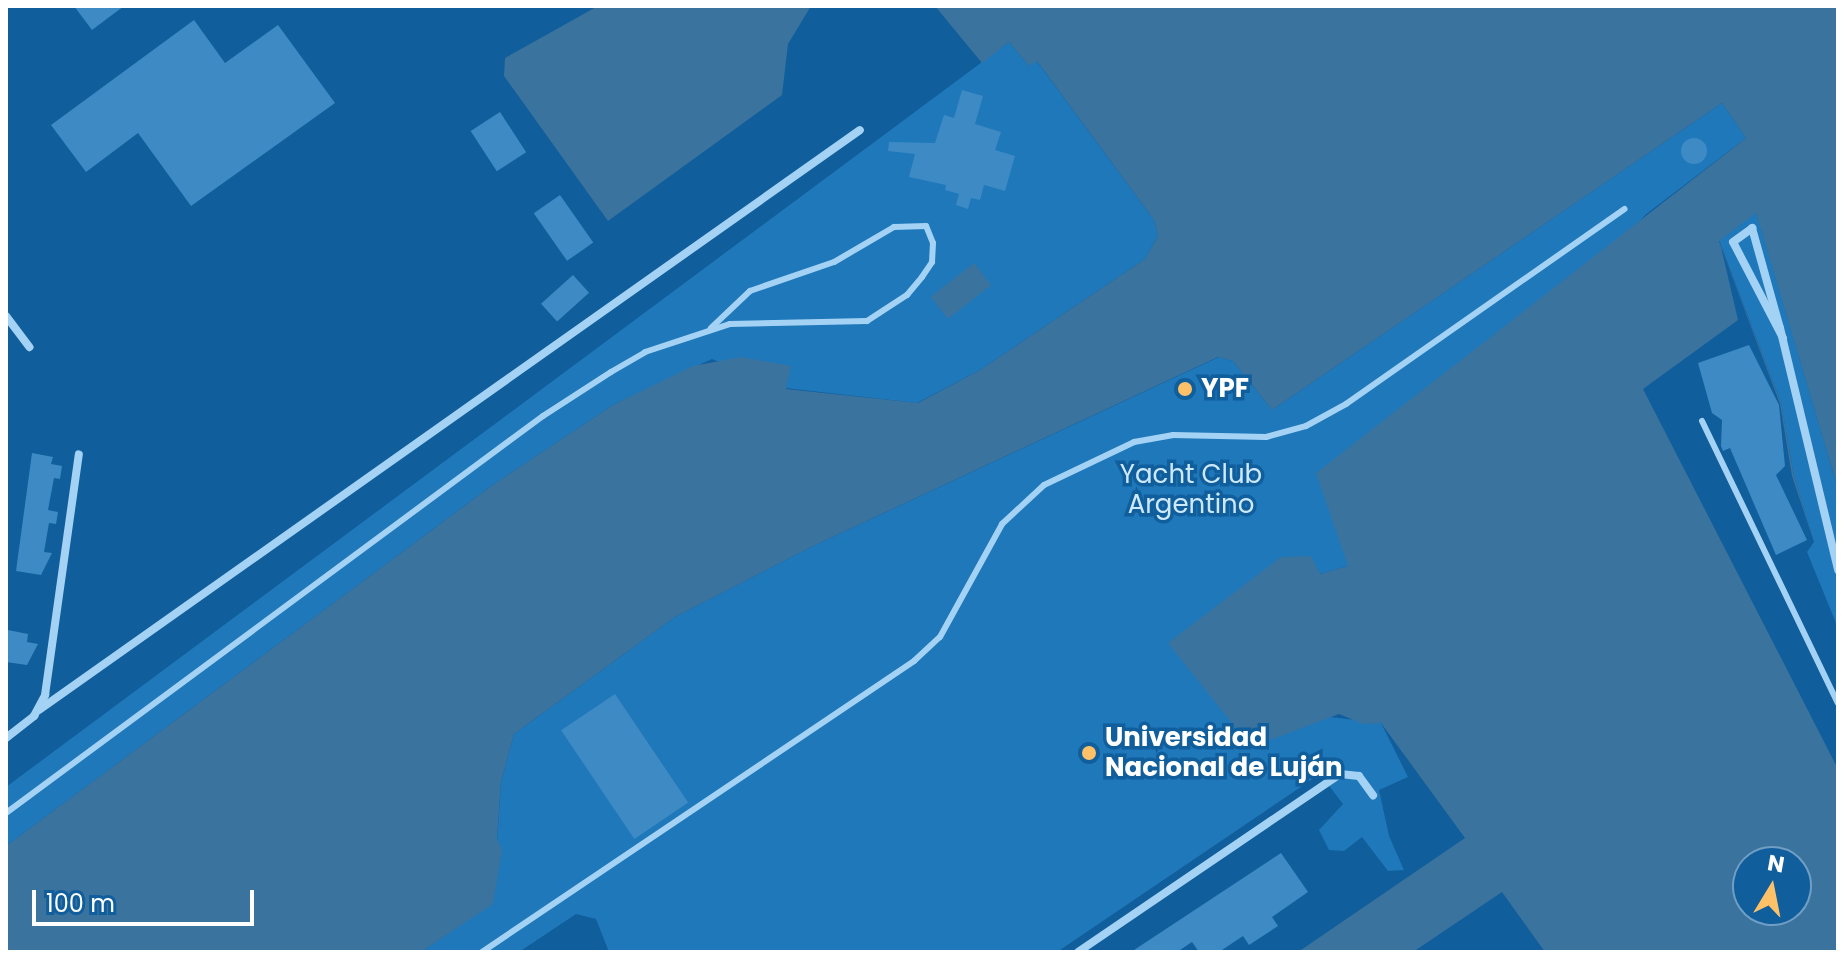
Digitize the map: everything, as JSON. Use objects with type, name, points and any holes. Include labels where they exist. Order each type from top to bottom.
[{"type":"street","points":[[6,738],[39,710],[860,130]]},
{"type":"street","points":[[1783,338],[1733,242],[1752,228],[1783,338],[1838,570]]},
{"type":"street","points":[[6,316],[29,347]]},
{"type":"street","points":[[39,710],[45,695],[79,454]]},
{"type":"street","points":[[1078,952],[1340,774],[1359,776],[1373,795]]},
{"type":"lane","points":[[482,952],[914,661],[940,637],[1002,524],[1044,485],[1134,442],[1173,435],[1266,437],[1306,426],[1346,404],[1624,209]]},
{"type":"lane","points":[[6,813],[543,416],[645,352],[711,328],[867,321],[907,295],[932,262],[933,243],[926,226],[894,227],[834,262],[750,291],[711,328]]},
{"type":"lane","points":[[1702,421],[1838,703]]},
{"type":"green space","points":[[1009,42],[1029,66],[1036,60],[1154,220],[1158,236],[1145,259],[980,370],[917,403],[785,388],[712,359],[613,405],[494,484],[6,846],[6,787]]},
{"type":"green space","name":"Yacht Club Argentino","points":[[1722,103],[1746,138],[1645,215],[1348,566],[1320,574],[1330,717],[1381,723],[1408,777],[1379,790],[1389,836],[1404,870],[1388,871],[1362,837],[1344,851],[1329,850],[1319,830],[1343,804],[1320,774],[1057,952],[609,952],[596,919],[576,914],[519,952],[421,952],[493,903],[501,782],[514,734],[675,617],[811,547],[1219,357],[1233,361],[1272,410]]},
{"type":"green space","points":[[1756,212],[1838,489],[1838,628],[1807,552],[1814,542],[1794,476],[1781,403],[1719,240]]},
{"type":"shaded area","points":[[598,6],[811,6],[788,44],[782,95],[608,221],[504,76],[505,58]]},
{"type":"shaded area","points":[[935,6],[1838,6],[1838,489],[1756,213],[1719,241],[1781,403],[1794,476],[1814,542],[1792,476],[1780,404],[1721,247],[1738,320],[1643,389],[1838,769],[1838,952],[1545,952],[1502,892],[1413,952],[1298,952],[1465,838],[1381,723],[1363,724],[1339,714],[1251,747],[1168,643],[1281,557],[1311,556],[1320,574],[1348,566],[1316,473],[1746,138],[1722,103],[1272,410],[1233,361],[1218,357],[811,547],[675,617],[514,734],[501,782],[497,839],[502,850],[493,904],[421,952],[6,952],[6,846],[494,484],[613,405],[693,366],[741,357],[791,366],[786,389],[918,403],[980,370],[1145,259],[1158,236],[1154,220],[1037,61],[1029,66],[1009,42],[982,63]]},
{"type":"shaded area","points":[[974,263],[991,285],[948,319],[931,297]]},
{"type":"building","points":[[74,6],[124,6],[92,30]]},
{"type":"building","points":[[194,20],[225,63],[278,25],[335,103],[191,206],[138,133],[86,172],[51,125]]},
{"type":"building","points":[[962,90],[983,96],[975,124],[1001,132],[995,150],[1015,156],[1005,191],[984,185],[980,200],[971,198],[968,209],[956,205],[959,194],[945,190],[946,185],[909,177],[915,154],[888,151],[889,142],[935,143],[944,115],[954,118]]},
{"type":"building","points":[[500,112],[526,152],[497,171],[471,131]]},
{"type":"building","points":[[1694,138],[1703,142],[1707,151],[1703,160],[1694,164],[1685,160],[1681,151],[1685,142]]},
{"type":"building","points":[[560,195],[593,243],[567,261],[534,213]]},
{"type":"building","points":[[573,275],[589,293],[557,322],[541,304]]},
{"type":"building","points":[[1749,345],[1779,405],[1785,466],[1776,475],[1807,540],[1776,555],[1730,448],[1723,451],[1722,420],[1712,413],[1698,363]]},
{"type":"building","points":[[32,453],[53,457],[51,464],[62,466],[60,479],[54,478],[48,510],[58,512],[56,524],[49,523],[44,552],[52,553],[41,575],[16,571]]},
{"type":"building","points":[[8,630],[28,634],[27,642],[38,644],[27,665],[6,662]]},
{"type":"building","points":[[615,694],[688,803],[634,839],[561,730]]},
{"type":"building","points":[[1281,853],[1308,892],[1272,917],[1278,926],[1249,945],[1243,936],[1219,952],[1199,952],[1192,942],[1177,952],[1131,952]]},
{"type":"place","name":"YPF","points":[[1185,389]]},
{"type":"place","name":"Universidad Nacional de Luján","points":[[1089,753]]}]
